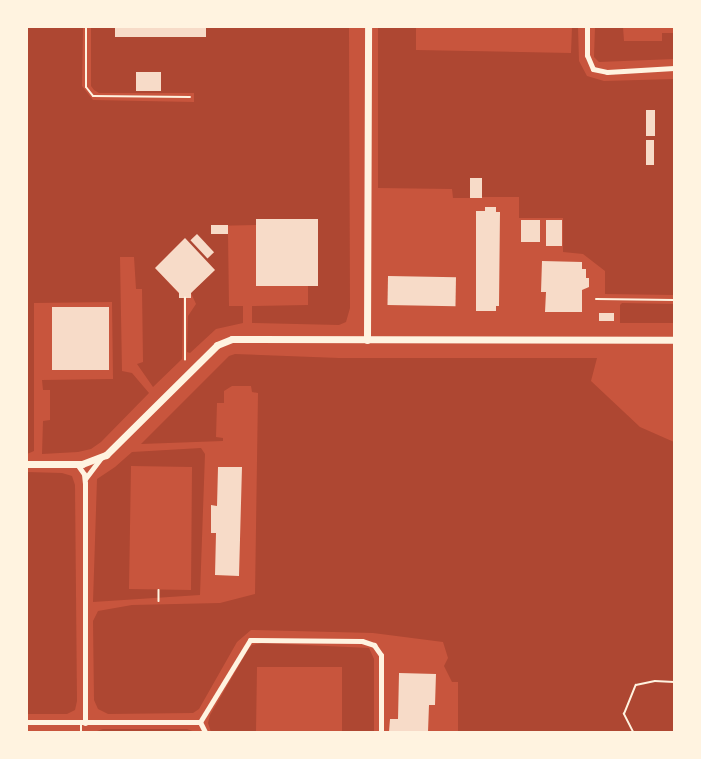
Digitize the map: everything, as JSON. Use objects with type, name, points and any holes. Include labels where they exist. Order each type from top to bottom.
[{"type":"street","points":[[368,27],[368,340]]},
{"type":"street","points":[[587,27],[587,55],[593,69],[607,72],[674,68]]},
{"type":"street","points":[[27,464],[77,464],[100,458],[111,451],[224,341],[250,338],[674,340]]},
{"type":"street","points":[[85,480],[100,458]]},
{"type":"street","points":[[77,464],[85,480],[83,723]]},
{"type":"street","points":[[200,722],[250,640],[362,641],[374,645],[381,655],[381,732]]},
{"type":"street","points":[[27,722],[200,722]]},
{"type":"street","points":[[200,722],[205,732]]},
{"type":"lane","points":[[86,27],[86,87],[93,96],[190,97]]},
{"type":"lane","points":[[596,299],[674,300]]},
{"type":"lane","points":[[81,732],[83,723]]},
{"type":"path","points":[[185,298],[185,360]]},
{"type":"path","points":[[159,590],[159,601]]},
{"type":"path","points":[[633,732],[624,714],[636,685],[655,681],[674,682]]},
{"type":"shaded area","points":[[27,27],[83,27],[82,86],[93,100],[194,102],[194,93],[99,93],[94,90],[91,86],[91,27],[115,27],[115,37],[206,37],[206,27],[349,27],[350,308],[346,322],[339,325],[252,323],[252,306],[308,305],[308,285],[318,285],[317,219],[257,219],[256,225],[211,226],[211,234],[228,234],[229,306],[243,306],[243,323],[216,329],[190,353],[187,352],[188,316],[196,304],[191,293],[215,270],[184,239],[155,268],[183,298],[182,359],[153,387],[137,364],[143,362],[142,289],[136,289],[134,257],[120,257],[122,371],[132,373],[149,393],[101,442],[91,449],[42,454],[43,421],[50,420],[50,390],[43,390],[42,380],[113,379],[112,302],[34,303],[34,451],[27,454]]},
{"type":"shaded area","points":[[378,27],[416,27],[416,50],[571,53],[572,27],[578,27],[579,61],[587,76],[604,81],[674,79],[674,295],[605,294],[605,271],[583,254],[563,252],[563,218],[519,218],[519,197],[482,197],[482,178],[470,178],[470,198],[453,198],[452,189],[378,188]]},
{"type":"shaded area","points":[[595,27],[623,27],[624,41],[662,41],[662,33],[674,33],[674,59],[599,62],[594,57]]},
{"type":"shaded area","points":[[622,303],[674,304],[674,323],[620,323]]},
{"type":"shaded area","points":[[235,354],[339,358],[597,358],[591,381],[640,427],[674,442],[674,732],[458,732],[458,682],[452,682],[444,666],[448,658],[443,642],[373,633],[251,630],[237,642],[199,709],[193,713],[108,714],[98,709],[94,700],[93,621],[98,611],[132,605],[220,603],[255,594],[258,393],[252,392],[251,386],[232,386],[224,391],[224,403],[217,403],[216,437],[223,438],[223,441],[141,444],[229,356]]},
{"type":"shaded area","points":[[201,448],[205,454],[200,595],[93,602],[97,479],[132,452]],"holes":[[[131,466],[192,467],[191,590],[129,589]]]},
{"type":"shaded area","points":[[27,472],[62,473],[72,476],[75,485],[77,701],[75,710],[67,714],[27,714]]},
{"type":"shaded area","points":[[262,643],[369,648],[374,659],[374,732],[342,732],[342,667],[257,667],[256,732],[211,732],[208,723],[210,715],[249,648]]},
{"type":"shaded area","points":[[103,729],[187,729],[195,732],[94,732]]},
{"type":"building","points":[[115,27],[206,27],[206,37],[115,37]]},
{"type":"building","points":[[136,72],[161,72],[161,91],[136,91]]},
{"type":"building","points":[[646,110],[655,110],[655,136],[646,136]]},
{"type":"building","points":[[646,140],[654,140],[654,165],[646,165]]},
{"type":"building","points":[[470,178],[482,178],[482,198],[470,198]]},
{"type":"building","points":[[485,207],[496,207],[496,212],[500,212],[499,306],[496,306],[496,311],[476,311],[476,211],[485,211]]},
{"type":"building","points":[[256,219],[318,219],[318,286],[256,286]]},
{"type":"building","points":[[521,220],[540,220],[540,242],[521,242]]},
{"type":"building","points":[[546,220],[562,220],[562,246],[546,246]]},
{"type":"building","points":[[211,225],[228,225],[228,234],[211,234]]},
{"type":"building","points":[[197,234],[214,252],[207,258],[190,240]]},
{"type":"building","points":[[185,238],[215,270],[191,293],[191,298],[179,298],[179,293],[155,268]]},
{"type":"building","points":[[542,261],[582,262],[582,269],[586,269],[586,278],[589,278],[589,287],[582,290],[582,312],[545,312],[546,292],[541,292]]},
{"type":"building","points":[[388,276],[456,277],[455,306],[387,305]]},
{"type":"building","points":[[52,307],[109,307],[109,370],[52,370]]},
{"type":"building","points":[[599,313],[614,313],[614,321],[599,321]]},
{"type":"building","points":[[218,467],[242,467],[239,576],[215,575],[216,533],[211,533],[211,505],[217,506]]},
{"type":"building","points":[[399,673],[436,674],[435,705],[429,705],[428,732],[389,732],[390,719],[398,719]]}]
